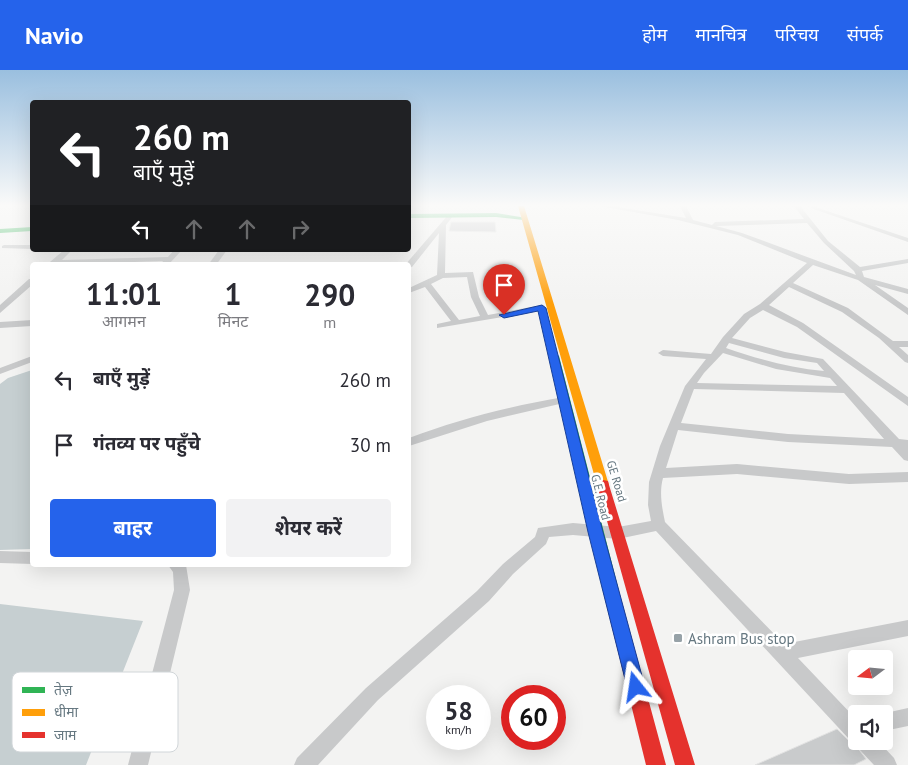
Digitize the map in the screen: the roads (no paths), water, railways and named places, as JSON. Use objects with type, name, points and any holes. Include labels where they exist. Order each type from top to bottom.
[{"type":"main road","name":"G.E. Road","points":[[526,238],[596,532],[656,765]]},
{"type":"main road","name":"GE Road","points":[[527,238],[618,533],[682,757]]},
{"type":"street","points":[[411,263],[431,238]]},
{"type":"street","points":[[441,276],[444,238]]},
{"type":"street","points":[[754,238],[861,279],[908,292]]},
{"type":"street","points":[[823,238],[858,270],[861,279],[908,312]]},
{"type":"street","points":[[4,247],[30,247]]},
{"type":"street","points":[[56,262],[66,252]]},
{"type":"street","points":[[166,262],[176,252]]},
{"type":"street","points":[[813,261],[763,306],[746,316],[690,386],[655,482],[655,505],[659,525],[848,722]]},
{"type":"street","points":[[858,270],[908,261]]},
{"type":"street","points":[[411,289],[441,276],[470,274],[475,296],[485,318]]},
{"type":"street","points":[[0,310],[30,283]]},
{"type":"street","points":[[426,283],[456,322]]},
{"type":"street","points":[[789,284],[845,310],[908,360]]},
{"type":"street","points":[[763,306],[800,326],[908,402]]},
{"type":"street","points":[[440,326],[542,308]]},
{"type":"street","points":[[0,325],[30,323]]},
{"type":"street","points":[[890,344],[908,344]]},
{"type":"street","points":[[663,352],[719,348],[820,361],[846,390],[902,445],[908,457]]},
{"type":"street","points":[[0,371],[30,360]]},
{"type":"street","points":[[690,386],[846,390]]},
{"type":"street","points":[[411,441],[465,422],[520,408],[564,400]]},
{"type":"street","points":[[675,426],[788,438],[902,445]]},
{"type":"street","points":[[658,473],[737,469],[849,479],[908,476]]},
{"type":"street","points":[[304,765],[372,694],[483,596],[508,569],[540,540],[543,532],[573,529],[618,533],[659,525]]},
{"type":"street","points":[[0,557],[30,558]]},
{"type":"street","points":[[161,672],[182,590],[180,569],[178,567]]},
{"type":"street","points":[[782,653],[908,628]]},
{"type":"street","points":[[893,720],[908,717]]},
{"type":"street","points":[[873,750],[887,765]]},
{"type":"street","points":[[138,765],[141,752]]},
{"type":"street","points":[[656,765],[682,757]]},
{"type":"place","name":"Ashram Bus stop","points":[[678,638]]}]
